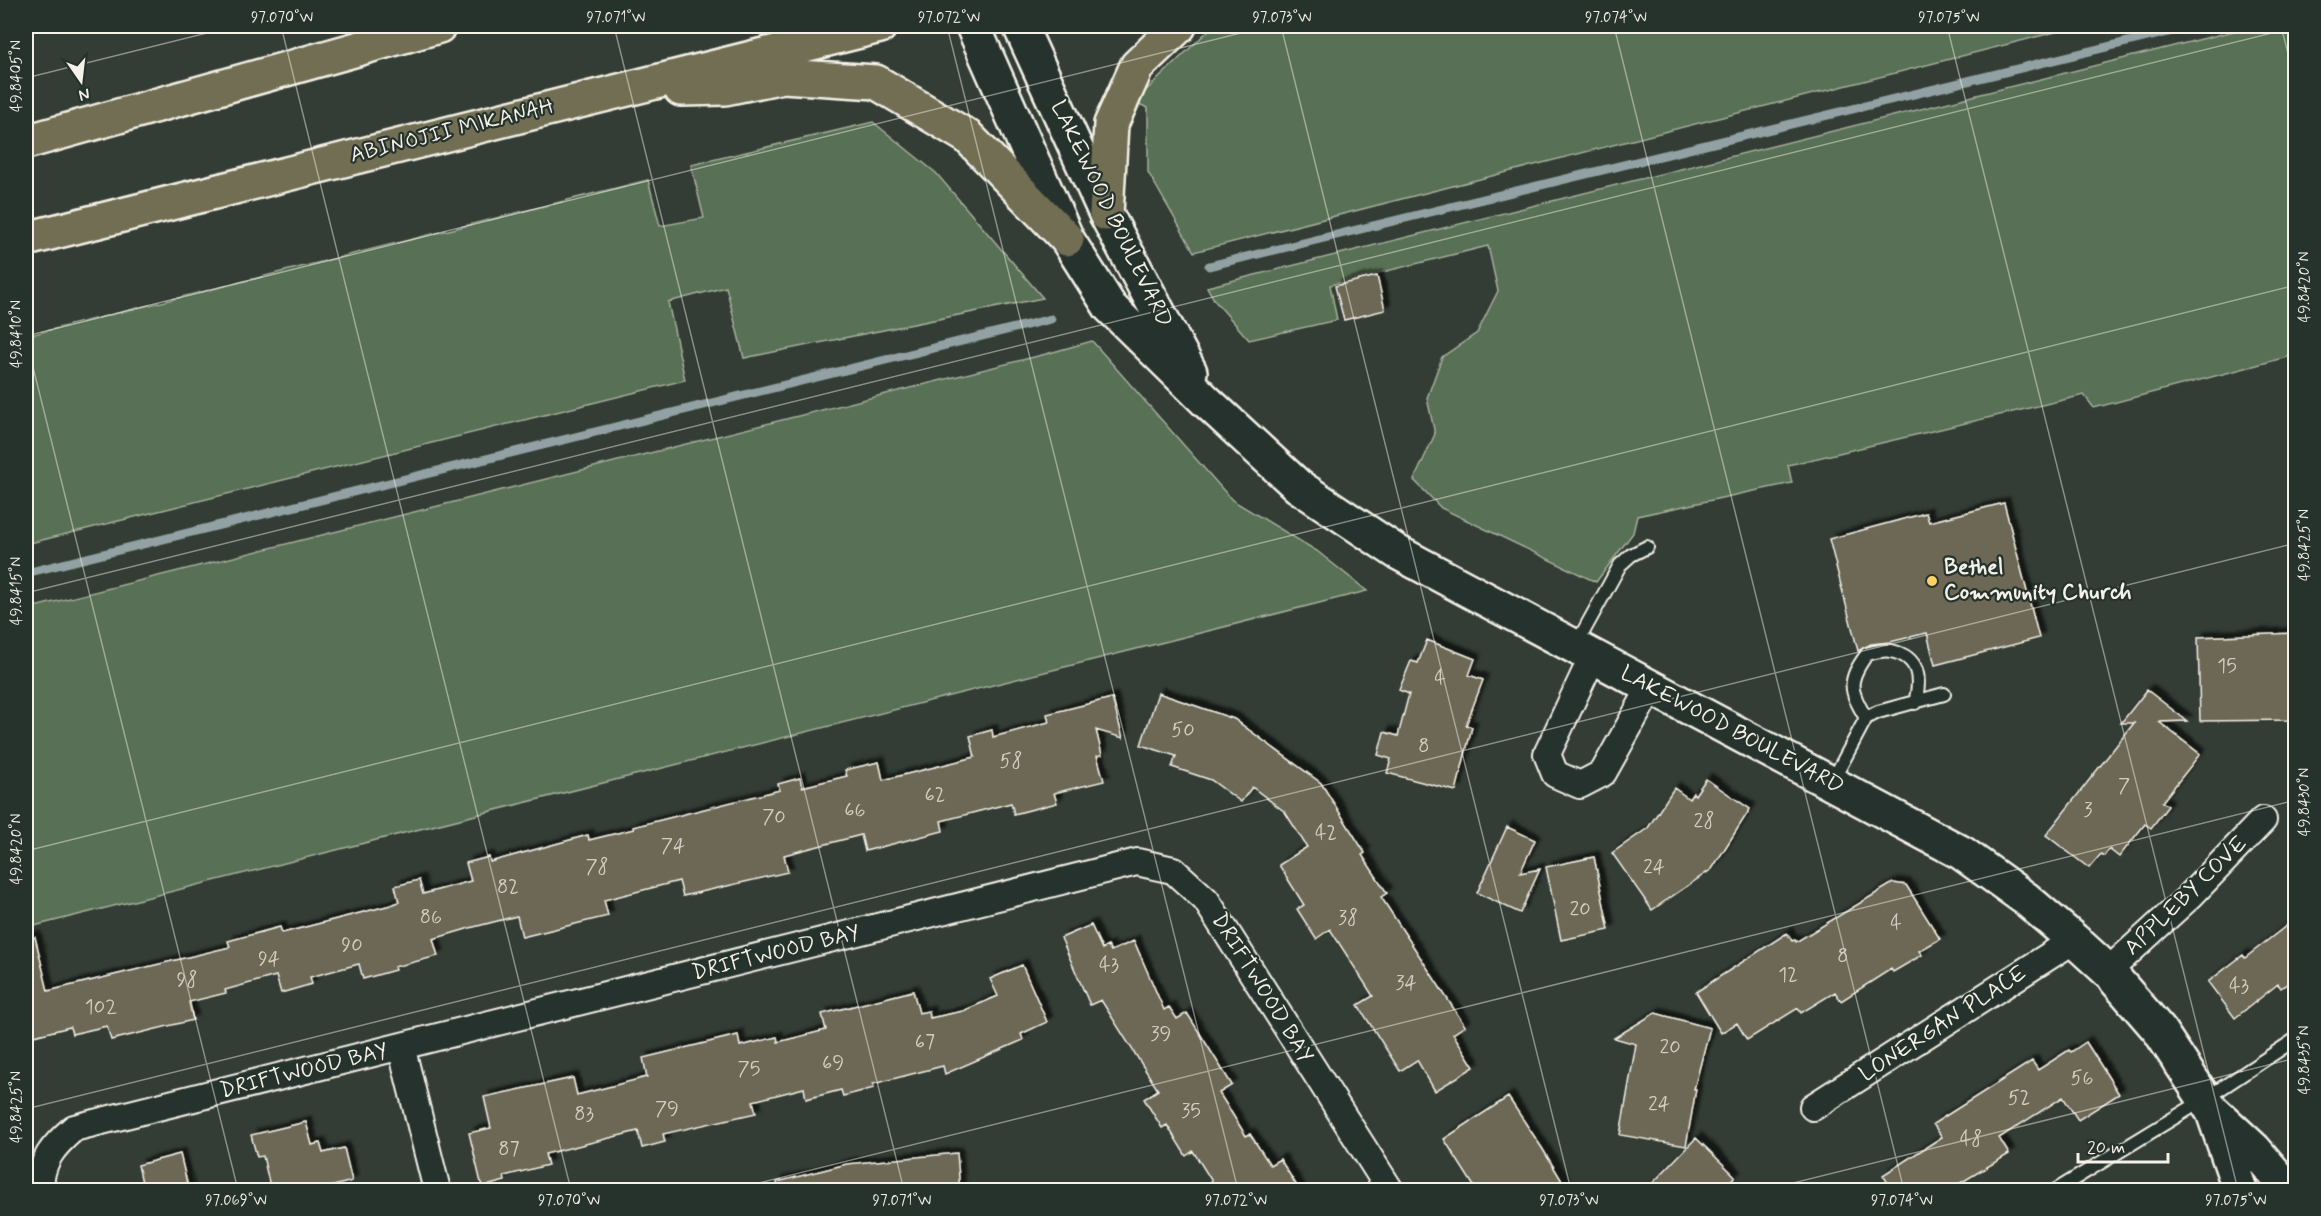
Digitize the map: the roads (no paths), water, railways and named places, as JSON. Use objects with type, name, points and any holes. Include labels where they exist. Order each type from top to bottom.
[{"type":"main road","points":[[26,142],[439,26]]},
{"type":"main road","name":"ABINOJII MIKANAH","points":[[26,239],[880,26]]},
{"type":"main road","points":[[1106,214],[1111,124],[1137,66],[1179,26]]},
{"type":"main road","points":[[613,92],[725,88],[783,76],[876,82],[968,137],[1067,239]]},
{"type":"street","name":"LAKEWOOD BOULEVARD","points":[[972,26],[1067,239],[1110,307],[1205,400],[1298,486],[1397,552],[1962,853],[2026,898],[2108,972],[2159,1030],[2209,1105],[2254,1149],[2289,1191]]},
{"type":"street","name":"LAKEWOOD BOULEVARD","points":[[1020,26],[1106,214],[1205,400]]},
{"type":"street","points":[[1584,651],[1547,754],[1555,774],[1580,785],[1603,773],[1652,687]]},
{"type":"street","name":"APPLEBY COVE","points":[[2108,972],[2190,896],[2263,820]]},
{"type":"street","name":"DRIFTWOOD BAY","points":[[40,1191],[42,1170],[54,1145],[74,1128],[1137,862],[1173,870],[1206,900],[1390,1191]]},
{"type":"street","name":"LONERGAN PLACE","points":[[1813,1107],[2074,940]]},
{"type":"street","points":[[401,1046],[437,1191]]},
{"type":"street","name":"LAKEWOOD BOULEVARD","points":[[2209,1105],[2240,1191]]},
{"type":"lane","points":[[1584,651],[1620,565],[1630,555],[1647,547]]},
{"type":"lane","points":[[1866,718],[1854,698],[1852,684],[1857,668],[1868,654],[1890,650],[1906,657],[1917,669],[1919,686],[1915,703]]},
{"type":"lane","points":[[1832,783],[1866,718],[1878,712],[1944,694]]},
{"type":"lane","points":[[2056,1191],[2209,1105],[2295,1038]]},
{"type":"waterway","points":[[1209,266],[2193,26]]},
{"type":"waterway","points":[[26,573],[1051,319]]},
{"type":"place","name":"Bethel Community Church","points":[[1932,581]]}]
